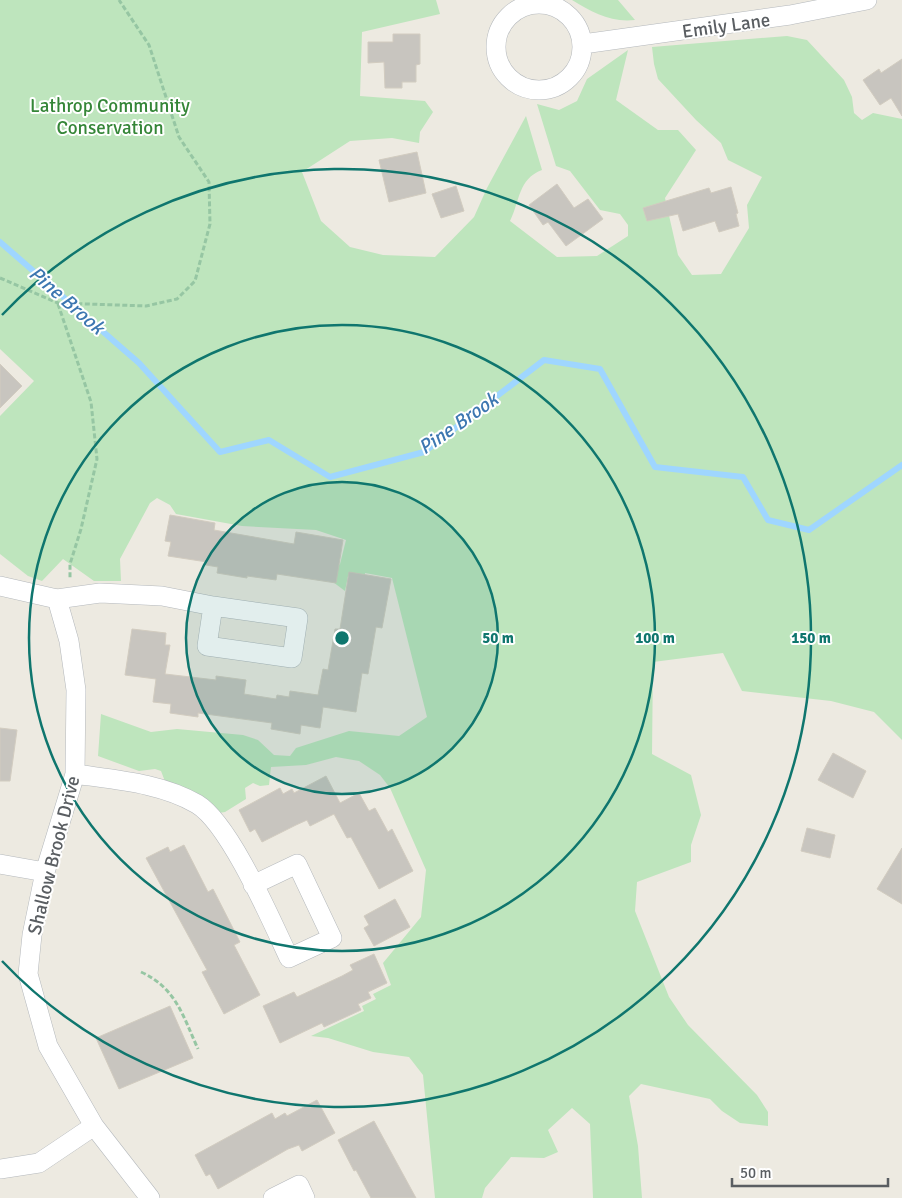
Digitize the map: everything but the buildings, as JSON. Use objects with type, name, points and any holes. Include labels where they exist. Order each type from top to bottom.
[{"type":"street","name":"Emily Lane","points":[[583,44],[790,16],[867,0]]},
{"type":"street","points":[[536,4],[556,7],[572,18],[581,35],[583,44],[580,63],[569,79],[553,89],[543,91],[524,88],[508,78],[502,70],[496,51],[496,42],[503,23],[518,10],[536,4]]},
{"type":"street","points":[[0,586],[57,599],[100,593],[142,594],[179,598],[213,606],[298,618],[292,658],[207,646],[213,606]]},
{"type":"street","name":"Shallow Brook Drive","points":[[57,599],[68,641],[76,690],[75,774],[45,872],[32,935],[28,974],[48,1046],[94,1126],[150,1198]]},
{"type":"street","points":[[75,774],[153,787],[186,798],[200,806],[225,837],[254,885],[289,958],[332,938],[298,864],[254,885]]},
{"type":"street","points":[[0,864],[45,872]]},
{"type":"street","points":[[0,1169],[39,1163],[94,1126]]},
{"type":"street","points":[[273,1198],[299,1185],[305,1198]]},
{"type":"path","points":[[0,278],[58,303],[146,306],[177,299],[195,281],[210,224],[209,182],[179,137],[149,45],[119,0]]},
{"type":"path","points":[[58,303],[91,402],[97,459],[81,530],[70,564],[71,581]]},
{"type":"path","points":[[141,972],[153,977],[172,993],[198,1049]]},
{"type":"green space","name":"Lathrop Community Conservation","points":[[0,0],[436,0],[440,14],[362,32],[360,96],[425,101],[433,112],[420,132],[419,143],[392,138],[350,141],[302,172],[321,221],[350,247],[383,255],[435,257],[474,217],[487,188],[526,116],[542,170],[528,179],[524,185],[510,221],[557,257],[597,256],[628,236],[628,225],[620,214],[600,210],[570,171],[556,166],[537,104],[559,110],[577,101],[587,79],[628,50],[616,100],[658,130],[678,130],[696,150],[665,198],[678,255],[692,275],[721,274],[749,228],[747,205],[762,177],[728,160],[721,143],[696,120],[658,79],[652,47],[787,36],[807,40],[844,80],[852,97],[854,113],[862,120],[873,113],[902,119],[902,740],[874,712],[831,701],[742,691],[723,653],[653,662],[652,754],[691,775],[701,815],[691,845],[691,862],[637,882],[635,911],[669,997],[688,1025],[757,1095],[768,1112],[768,1126],[740,1123],[722,1111],[710,1099],[641,1084],[629,1096],[638,1146],[642,1198],[593,1198],[590,1124],[572,1108],[548,1130],[558,1152],[544,1158],[511,1157],[485,1188],[482,1198],[435,1198],[423,1075],[409,1057],[373,1052],[328,1038],[311,1036],[364,1011],[362,1006],[376,999],[373,994],[391,985],[383,963],[421,917],[426,870],[390,788],[380,775],[359,761],[336,757],[306,765],[271,767],[269,785],[260,786],[253,783],[245,788],[246,799],[225,812],[219,813],[166,784],[161,771],[155,769],[139,771],[98,756],[101,714],[151,732],[177,729],[243,735],[258,740],[274,755],[290,756],[296,748],[349,731],[399,736],[427,717],[392,578],[365,573],[365,579],[348,576],[345,591],[333,582],[335,568],[340,564],[346,540],[316,530],[242,526],[176,514],[170,505],[157,498],[150,503],[120,559],[121,581],[94,581],[63,559],[42,581],[28,576],[0,554],[0,416],[34,381],[0,349]]},
{"type":"green space","points":[[572,0],[618,0],[635,20],[610,18]]},
{"type":"waterway","name":"Pine Brook","points":[[0,242],[139,363],[220,452],[269,440],[330,477],[424,452],[544,360],[600,369],[655,467],[743,477],[768,520],[809,530],[902,465]]}]
